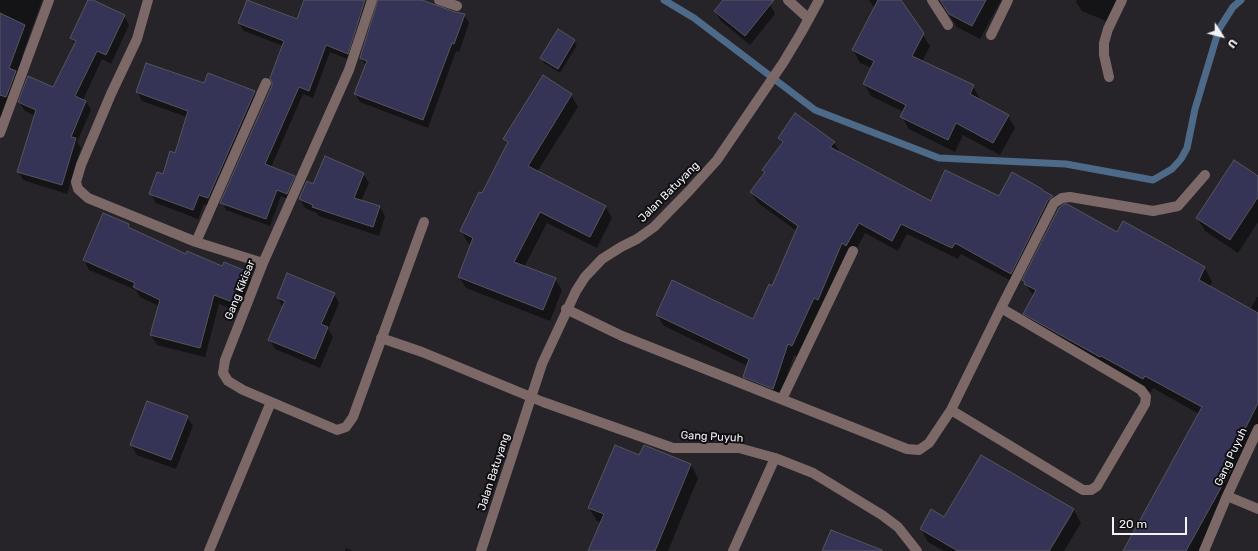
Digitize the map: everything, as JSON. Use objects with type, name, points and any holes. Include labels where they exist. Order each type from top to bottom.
[{"type":"street","points":[[0,133],[49,0]]},
{"type":"street","points":[[148,0],[137,39],[111,94],[81,166],[76,182],[78,189],[88,198],[196,242],[263,263]]},
{"type":"street","name":"Gang Kikisar","points":[[372,0],[349,70],[263,263],[225,360],[223,373],[228,381],[243,390],[337,430],[346,427],[353,417],[424,222]]},
{"type":"street","points":[[440,0],[457,6]]},
{"type":"street","points":[[788,0],[809,19]]},
{"type":"street","name":"Jalan Batuyang","points":[[481,551],[542,364],[566,309],[585,277],[602,259],[620,247],[638,239],[648,231],[689,191],[717,160],[783,63],[819,0]]},
{"type":"street","points":[[932,0],[948,25]]},
{"type":"street","points":[[991,35],[1008,0]]},
{"type":"street","points":[[1109,77],[1104,55],[1104,43],[1108,30],[1122,0]]},
{"type":"street","points":[[196,242],[266,83]]},
{"type":"street","points":[[566,309],[622,336],[907,449],[919,450],[929,443],[951,410],[1054,203],[1062,198],[1070,197],[1153,211],[1178,206],[1206,175]]},
{"type":"street","points":[[782,399],[853,251]]},
{"type":"street","points":[[951,410],[1083,490],[1091,490],[1097,486],[1145,404],[1146,396],[1141,390],[1001,308]]},
{"type":"street","points":[[381,338],[422,352],[531,398]]},
{"type":"street","name":"Gang Puyuh","points":[[531,398],[673,448],[739,448],[775,458],[813,473],[882,515],[898,527],[914,550]]},
{"type":"street","points":[[209,551],[271,402]]},
{"type":"street","name":"Gang Puyuh","points":[[1204,551],[1227,496],[1258,429]]},
{"type":"street","points":[[733,551],[775,458]]},
{"type":"street","name":"Gang Puyuh","points":[[1227,496],[1258,509]]},
{"type":"building","points":[[88,0],[93,0],[125,15],[106,55],[97,51],[75,96],[86,101],[71,137],[76,138],[62,185],[17,172],[36,110],[18,102],[28,76],[53,87],[76,41],[70,38]]},
{"type":"building","points":[[247,0],[297,19],[304,0],[365,0],[348,54],[326,45],[309,91],[299,87],[265,164],[295,176],[287,194],[277,190],[266,219],[220,203],[272,86],[270,78],[284,41],[238,23]]},
{"type":"building","points":[[378,0],[422,0],[465,14],[454,44],[452,43],[423,120],[354,94],[367,61],[360,58]]},
{"type":"building","points":[[723,0],[774,0],[745,36],[714,11]]},
{"type":"building","points":[[878,0],[901,0],[924,33],[912,56],[974,85],[970,94],[1009,115],[993,143],[956,123],[948,140],[900,117],[906,105],[863,84],[874,61],[852,50]]},
{"type":"building","points":[[940,0],[986,0],[972,26],[949,14]]},
{"type":"building","points":[[0,13],[25,25],[9,68],[16,71],[6,97],[0,95]]},
{"type":"building","points":[[558,29],[575,40],[558,69],[540,58]]},
{"type":"building","points":[[146,63],[204,83],[208,73],[255,91],[208,198],[199,195],[193,210],[149,194],[157,172],[163,174],[170,151],[175,153],[188,111],[136,92]]},
{"type":"building","points":[[543,75],[572,94],[528,166],[606,206],[590,237],[540,212],[514,262],[556,278],[543,310],[458,277],[473,238],[460,231],[479,192],[482,193],[508,142],[503,139]]},
{"type":"building","points":[[795,113],[835,142],[830,147],[931,201],[945,170],[999,196],[1012,172],[1053,196],[1048,200],[1011,274],[955,243],[952,248],[901,224],[892,241],[859,223],[846,246],[842,243],[818,300],[814,298],[792,346],[788,344],[773,389],[743,377],[749,359],[656,315],[672,280],[753,319],[769,284],[772,286],[798,226],[750,192],[765,172],[762,170],[783,142],[778,138]]},
{"type":"building","points":[[325,156],[364,173],[354,198],[380,206],[373,227],[312,207],[313,205],[299,199],[307,181],[313,184]]},
{"type":"building","points":[[1234,160],[1258,176],[1258,197],[1230,240],[1196,218]]},
{"type":"building","points":[[1064,204],[1067,204],[1117,232],[1123,221],[1163,243],[1205,267],[1199,280],[1258,313],[1258,403],[1229,461],[1234,464],[1186,551],[1123,551],[1202,407],[1145,376],[1143,379],[1101,356],[1100,357],[1023,314],[1036,290],[1024,284],[1025,282],[1022,280],[1059,208]]},
{"type":"building","points":[[103,213],[129,224],[128,227],[186,254],[187,251],[222,266],[224,262],[248,272],[235,303],[214,295],[200,348],[150,335],[160,300],[133,287],[135,283],[83,260]]},
{"type":"building","points":[[287,273],[335,293],[321,324],[328,327],[315,359],[268,340],[285,301],[277,298]]},
{"type":"building","points":[[147,401],[188,416],[171,460],[130,445]]},
{"type":"building","points":[[615,445],[639,455],[644,445],[691,464],[655,551],[588,551],[604,514],[588,508]]},
{"type":"building","points":[[981,455],[1074,509],[1049,551],[958,551],[920,529],[931,509],[944,517]]},
{"type":"building","points":[[831,530],[882,550],[882,551],[822,551]]},
{"type":"waterway","points":[[664,0],[694,18],[815,110],[939,158],[1066,164],[1153,180],[1172,169],[1181,159],[1187,148],[1195,109],[1219,29],[1233,7],[1241,0]]}]
